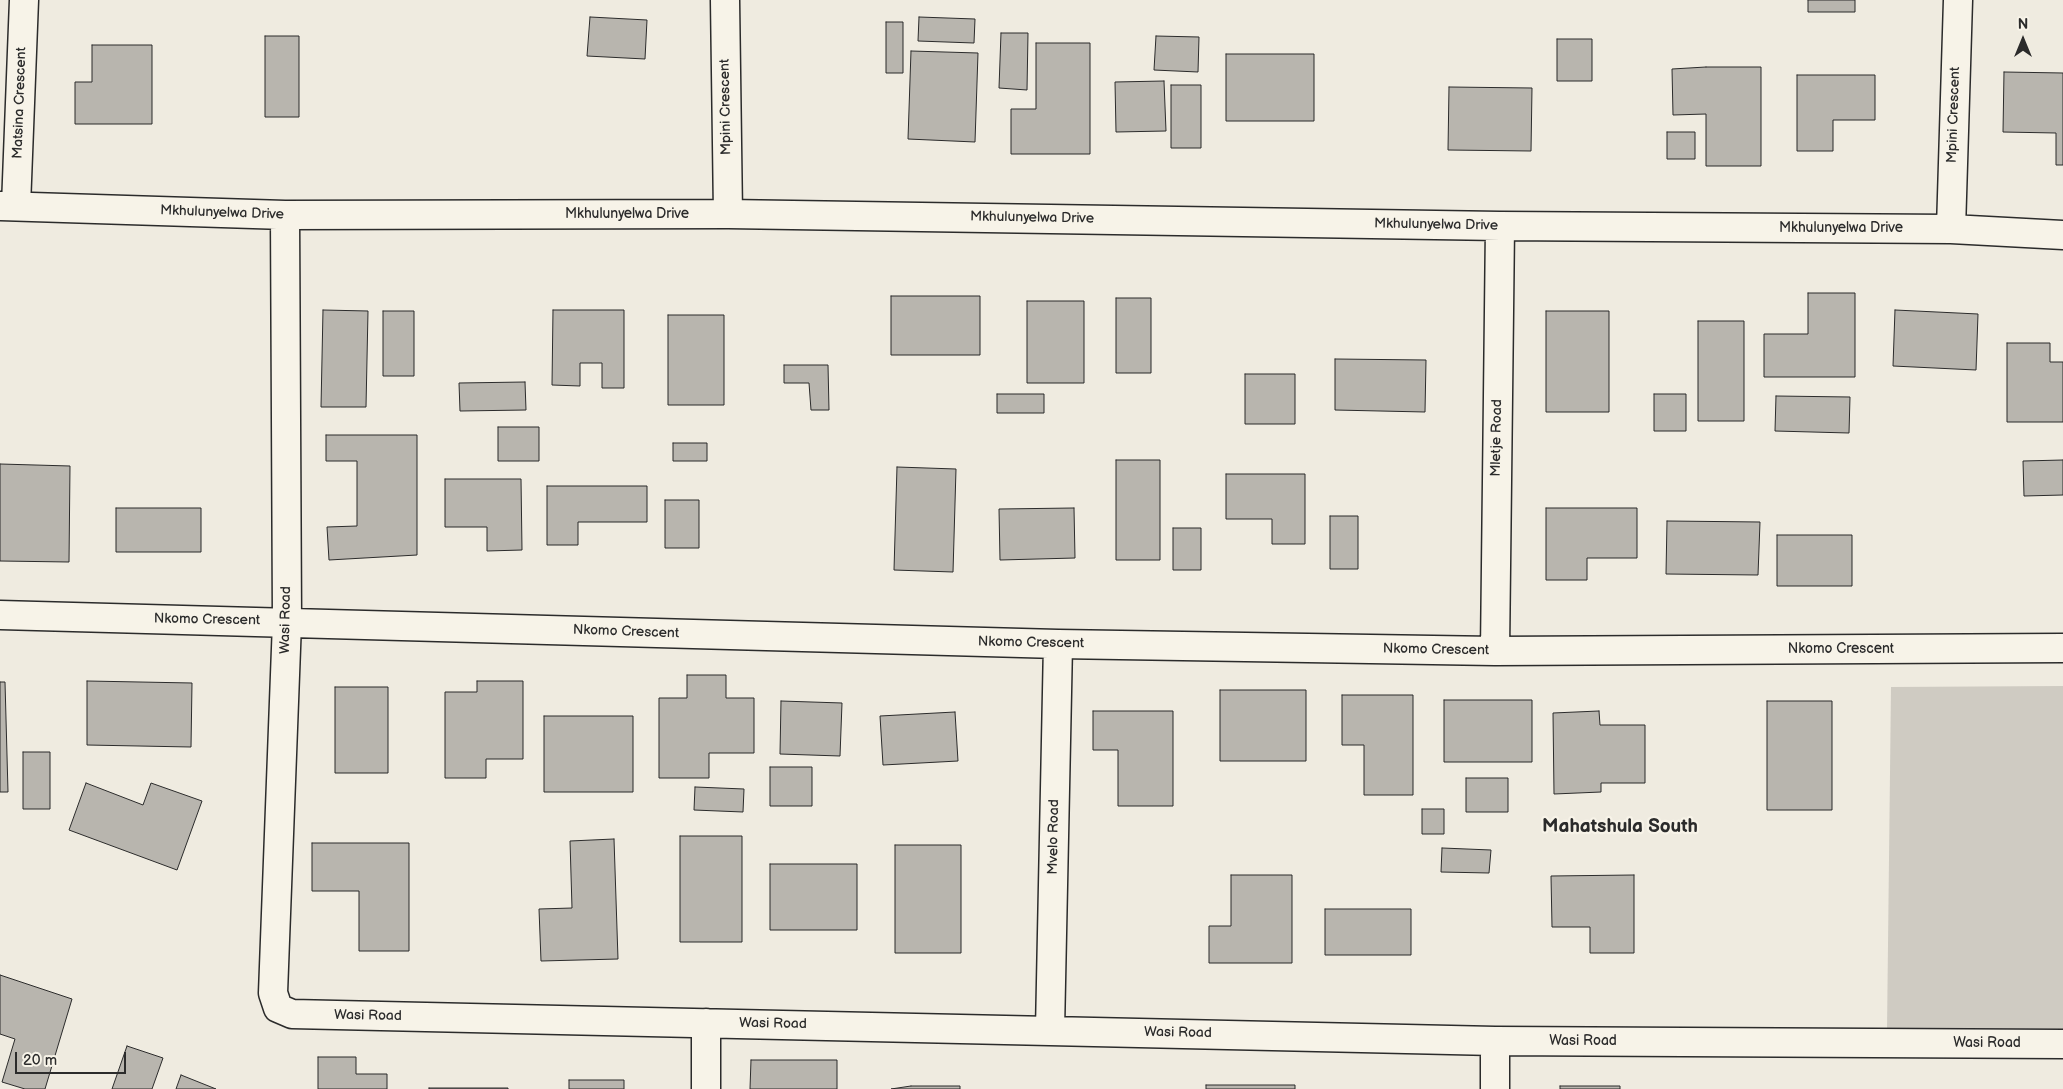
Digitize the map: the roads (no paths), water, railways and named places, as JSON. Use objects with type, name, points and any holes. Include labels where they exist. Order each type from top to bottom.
[{"type":"street","name":"Matsina Crescent","points":[[8,206],[24,0]]},
{"type":"street","name":"Mpini Crescent","points":[[725,0],[728,214]]},
{"type":"street","name":"Mpini Crescent","points":[[1951,229],[1958,0]]},
{"type":"street","name":"Mkhulunyelwa Drive","points":[[8,206],[285,215],[728,214],[1500,226],[1951,229],[2063,235]]},
{"type":"street","name":"Wasi Road","points":[[285,215],[287,622],[273,993],[278,1008],[292,1014],[1495,1041],[2063,1044]]},
{"type":"street","name":"Mletje Road","points":[[1495,651],[1500,226]]},
{"type":"street","name":"Nkomo Crescent","points":[[0,615],[1058,644],[1495,651],[2063,648]]},
{"type":"street","name":"Mvelo Road","points":[[1050,1030],[1058,644]]},
{"type":"street","points":[[706,1023],[706,1089]]},
{"type":"street","points":[[1495,1041],[1495,1089]]},
{"type":"district","name":"Mahatshula South","points":[[1620,827]]}]
